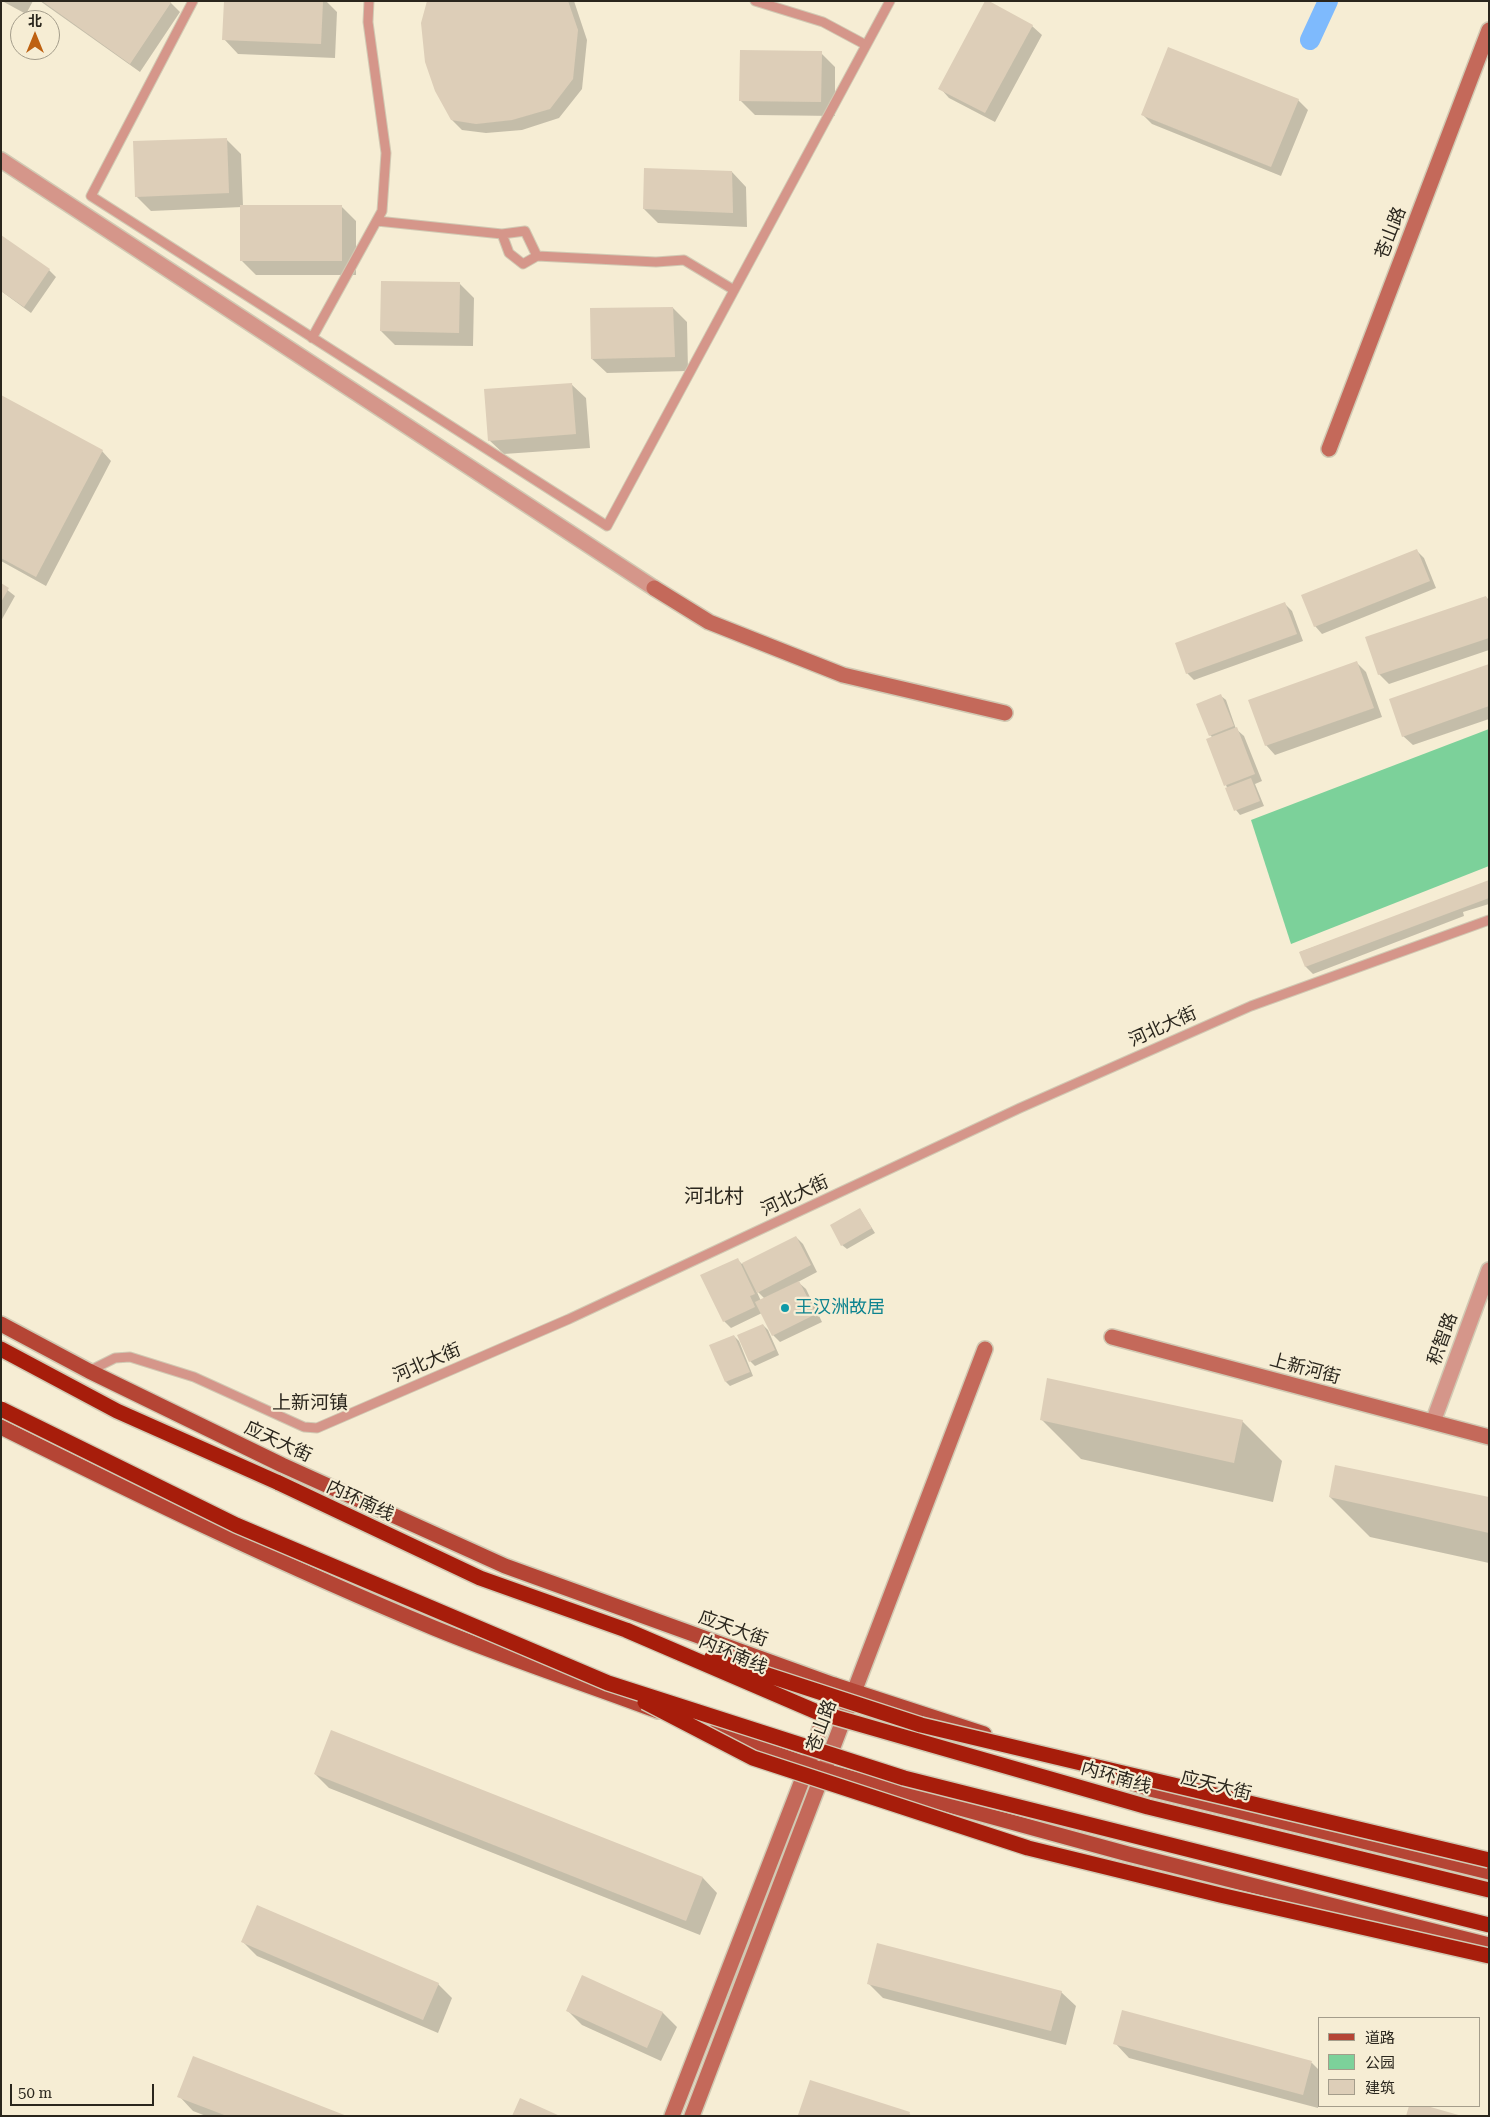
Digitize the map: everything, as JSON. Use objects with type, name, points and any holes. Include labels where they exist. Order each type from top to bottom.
[{"type":"highway","name":"内环南线","points":[[1,1349],[118,1411],[279,1483],[480,1578],[626,1630],[818,1712],[1148,1807],[1489,1890]]},
{"type":"highway","points":[[1,1409],[236,1525],[608,1683],[752,1758],[1028,1848],[1220,1895],[1489,1956]]},
{"type":"highway","points":[[626,1630],[921,1725],[1489,1860]]},
{"type":"highway","points":[[608,1683],[904,1778],[1489,1924]]},
{"type":"main road","name":"应天大街","points":[[1,1324],[89,1371],[282,1466],[505,1566],[834,1686],[1150,1789],[1489,1872]]},
{"type":"main road","points":[[1,1427],[160,1506],[295,1569],[436,1629],[825,1771],[1128,1854],[1489,1945]]},
{"type":"street","name":"苍山路","points":[[1329,449],[1489,30]]},
{"type":"street","points":[[1,160],[654,588],[709,622],[843,675],[1005,713]]},
{"type":"street","name":"积智路","points":[[1433,1422],[1489,1270]]},
{"type":"street","name":"上新河街","points":[[1112,1337],[1489,1436]]},
{"type":"street","name":"苍山路","points":[[692,2116],[985,1349]]},
{"type":"street","name":"苍山路","points":[[672,2116],[808,1765],[834,1686]]},
{"type":"lane","points":[[193,1],[91,196],[607,526],[890,1]]},
{"type":"lane","points":[[312,338],[382,211],[386,153],[368,22],[369,1]]},
{"type":"lane","points":[[755,1],[823,22],[866,45]]},
{"type":"lane","points":[[377,221],[502,234],[526,231],[537,256]]},
{"type":"lane","points":[[502,234],[509,253],[523,264],[537,256],[656,262],[684,260],[734,290]]},
{"type":"lane","name":"河北大街","points":[[89,1371],[115,1358],[130,1357],[194,1377],[304,1426],[316,1428],[569,1319],[1012,1112],[1251,1006],[1489,920]]},
{"type":"green space","points":[[1489,729],[1489,866],[1291,944],[1251,820]]},
{"type":"building","points":[[42,1],[172,1],[130,64],[60,14],[60,10],[55,10]]},
{"type":"building","points":[[224,1],[323,1],[321,44],[222,40]]},
{"type":"building","points":[[427,1],[568,1],[578,30],[573,79],[550,109],[512,120],[476,124],[451,120],[435,91],[425,62],[421,23]]},
{"type":"building","points":[[985,1],[989,1],[1033,25],[985,113],[938,89]]},
{"type":"building","points":[[1168,47],[1299,99],[1271,167],[1141,115]]},
{"type":"building","points":[[740,50],[822,51],[821,102],[739,101]]},
{"type":"building","points":[[227,138],[229,193],[135,197],[133,141]]},
{"type":"building","points":[[644,168],[732,171],[733,213],[643,209]]},
{"type":"building","points":[[240,205],[342,205],[342,261],[240,261]]},
{"type":"building","points":[[1,235],[50,269],[24,307],[1,291]]},
{"type":"building","points":[[381,281],[460,282],[459,333],[380,331]]},
{"type":"building","points":[[673,307],[675,357],[591,359],[590,308]]},
{"type":"building","points":[[572,383],[576,434],[488,441],[484,389]]},
{"type":"building","points":[[1,395],[103,450],[36,577],[1,558]]},
{"type":"building","points":[[1417,549],[1430,581],[1314,627],[1301,595]]},
{"type":"building","points":[[1,583],[9,588],[1,602]]},
{"type":"building","points":[[1486,596],[1489,603],[1489,638],[1378,675],[1365,637]]},
{"type":"building","points":[[1285,602],[1297,634],[1186,674],[1175,643]]},
{"type":"building","points":[[1357,661],[1374,708],[1265,746],[1248,700]]},
{"type":"building","points":[[1489,664],[1489,706],[1402,737],[1389,699]]},
{"type":"building","points":[[1221,694],[1234,726],[1209,736],[1196,704]]},
{"type":"building","points":[[1237,727],[1255,774],[1224,786],[1206,739]]},
{"type":"building","points":[[1251,778],[1260,801],[1234,811],[1225,788]]},
{"type":"building","points":[[1489,880],[1489,898],[1305,967],[1299,952]]},
{"type":"building","points":[[860,1208],[872,1228],[841,1246],[830,1225]]},
{"type":"building","points":[[796,1236],[811,1265],[757,1293],[742,1263]]},
{"type":"building","points":[[738,1258],[755,1294],[750,1296],[755,1307],[723,1322],[700,1275]]},
{"type":"building","name":"王汉洲故居","points":[[799,1281],[816,1314],[772,1336],[755,1302]]},
{"type":"building","points":[[763,1324],[775,1350],[749,1362],[737,1335]]},
{"type":"building","points":[[734,1335],[750,1372],[725,1382],[709,1345]]},
{"type":"building","points":[[1047,1378],[1243,1420],[1234,1463],[1040,1420]]},
{"type":"building","points":[[1335,1465],[1489,1497],[1489,1533],[1329,1497]]},
{"type":"building","points":[[331,1730],[703,1877],[686,1921],[314,1774]]},
{"type":"building","points":[[257,1905],[439,1983],[423,2020],[241,1942]]},
{"type":"building","points":[[877,1943],[1062,1991],[1051,2031],[867,1984]]},
{"type":"building","points":[[582,1975],[663,2012],[647,2048],[566,2011]]},
{"type":"building","points":[[1122,2010],[1312,2061],[1303,2095],[1113,2044]]},
{"type":"building","points":[[193,2056],[347,2116],[227,2116],[177,2097]]},
{"type":"building","points":[[810,2080],[910,2112],[909,2116],[798,2115]]},
{"type":"building","points":[[520,2098],[560,2116],[512,2116]]},
{"type":"building","points":[[1409,2107],[1430,2107],[1462,2116],[1406,2116]]},
{"type":"waterway","points":[[1310,40],[1328,1]]},
{"type":"place","name":"王汉洲故居","points":[[785,1308]]},
{"type":"district","name":"河北村","points":[[714,1197]]},
{"type":"district","name":"上新河镇","points":[[310,1403]]}]
